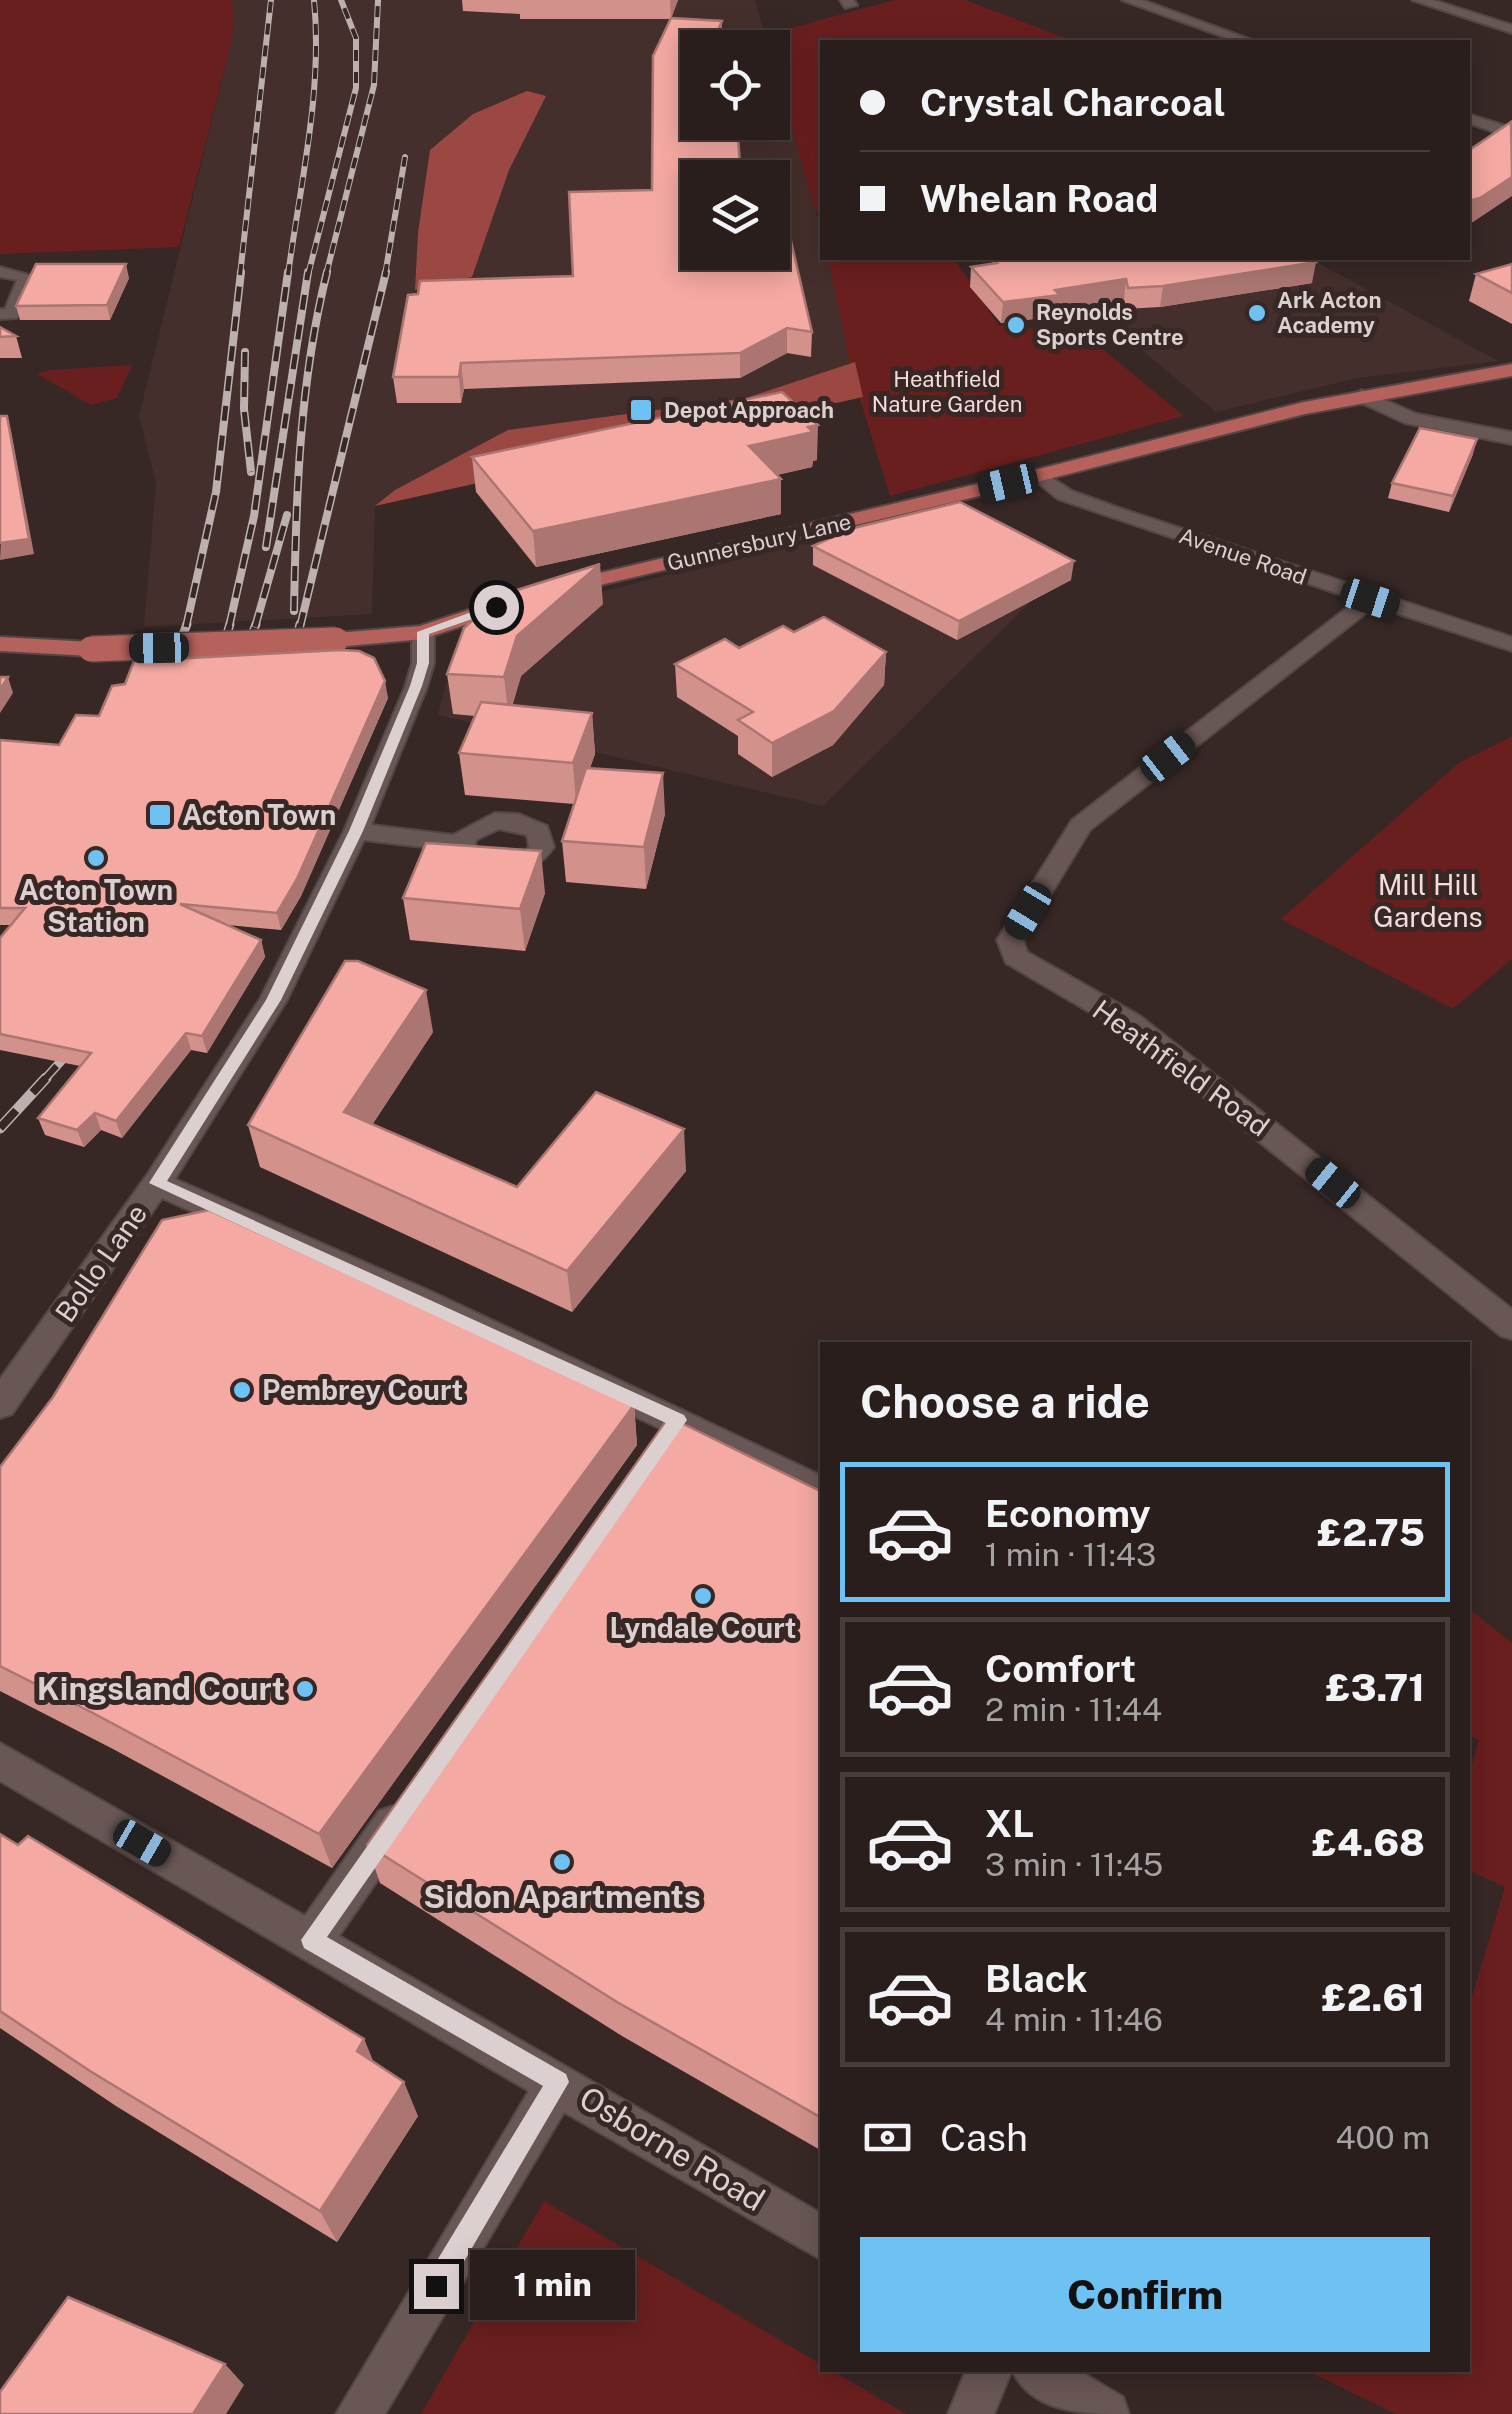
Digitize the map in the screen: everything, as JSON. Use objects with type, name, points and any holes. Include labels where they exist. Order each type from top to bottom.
[{"type":"main road","name":"Gunnersbury Lane","points":[[0,644],[91,649],[336,640],[423,632],[533,594],[1362,396],[1512,370]]},
{"type":"street","points":[[1129,0],[1244,40]]},
{"type":"street","points":[[1418,0],[1512,29]]},
{"type":"street","points":[[1470,119],[1512,134]]},
{"type":"street","points":[[0,272],[28,277],[11,314],[0,314]]},
{"type":"street","points":[[1362,396],[1412,419],[1512,438]]},
{"type":"street","name":"Avenue Road","points":[[1038,475],[1065,495],[1512,644]]},
{"type":"street","name":"Heathfield Road","points":[[1370,599],[1080,825],[1010,940],[1014,958],[1130,1022],[1512,1326]]},
{"type":"street","name":"Bollo Lane","points":[[0,1406],[158,1183],[273,1000],[356,831],[416,686],[423,663],[423,632]]},
{"type":"street","points":[[356,831],[461,844]]},
{"type":"street","points":[[158,1183],[678,1420],[820,1489]]},
{"type":"street","points":[[655,1452],[678,1420]]},
{"type":"street","name":"Osborne Road","points":[[0,1761],[820,2237]]},
{"type":"street","points":[[312,1940],[415,1793]]},
{"type":"street","points":[[359,2414],[558,2082]]},
{"type":"street","points":[[971,2414],[987,2372]]},
{"type":"street","points":[[1038,2372],[1106,2414]]},
{"type":"shaded area","points":[[231,0],[755,0],[764,30],[680,30],[680,140],[790,140],[790,121],[820,226],[820,260],[829,260],[863,397],[375,506],[372,614],[144,627],[156,483],[139,416],[231,43]]},
{"type":"shaded area","points":[[527,91],[546,96],[509,170],[472,277],[415,290],[418,233],[430,150],[473,114]]},
{"type":"shaded area","name":"Ark Acton Academy","points":[[1313,260],[1498,361],[1358,378],[1216,412],[1125,336],[1083,290]]},
{"type":"shaded area","points":[[855,362],[863,397],[375,506],[395,490],[508,430],[746,398]]},
{"type":"shaded area","points":[[958,512],[1058,575],[823,806],[438,715],[454,652],[478,631],[540,608],[705,565]]},
{"type":"green space","points":[[0,0],[231,0],[231,43],[179,247],[0,254]]},
{"type":"green space","points":[[894,0],[965,0],[1071,40],[820,40],[820,213],[816,213],[790,120],[790,30],[784,30]]},
{"type":"green space","name":"Heathfield Nature Garden","points":[[828,260],[955,260],[999,326],[1019,323],[1082,350],[1100,347],[1184,416],[890,496],[852,373]]},
{"type":"green space","points":[[132,365],[117,398],[91,405],[37,374],[49,370]]},
{"type":"green space","name":"Mill Hill Gardens","points":[[1512,736],[1512,959],[1453,1009],[1281,919],[1459,763]]},
{"type":"green space","points":[[1470,1610],[1512,1643],[1512,2414],[1396,2414],[1309,2372],[1470,2372],[1470,2003],[1505,1887],[1470,1871],[1470,1771],[1479,1740],[1470,1736]]},
{"type":"green space","points":[[544,2201],[820,2364],[820,2372],[834,2372],[906,2414],[421,2414]]},
{"type":"building","points":[[671,18],[722,21],[718,30],[680,30],[680,140],[738,140],[740,160],[680,160],[680,270],[790,270],[790,237],[812,332],[787,328],[740,353],[461,363],[459,377],[393,377],[408,295],[418,294],[420,281],[573,276],[569,192],[652,190],[653,56]]},
{"type":"building","points":[[1511,122],[1512,177],[1470,200],[1470,150]]},
{"type":"building","points":[[994,260],[1316,262],[1163,286],[1128,288],[1126,279],[1055,290],[1060,295],[1003,302],[971,267],[997,263]]},
{"type":"building","points":[[36,264],[126,264],[107,305],[16,306]]},
{"type":"building","points":[[1512,264],[1512,293],[1476,274]]},
{"type":"building","points":[[0,327],[16,336],[0,337]]},
{"type":"building","points":[[782,392],[818,425],[808,427],[813,432],[749,446],[781,479],[533,531],[472,457]]},
{"type":"building","points":[[0,416],[7,416],[29,539],[0,543]]},
{"type":"building","points":[[1420,428],[1477,439],[1453,496],[1392,483]]},
{"type":"building","points":[[960,502],[1074,561],[959,621],[813,546],[850,529]]},
{"type":"building","points":[[600,564],[517,636],[504,677],[447,674],[464,628],[493,602],[517,590]]},
{"type":"building","points":[[824,617],[886,652],[834,711],[772,743],[738,720],[753,712],[675,664],[725,639],[739,648],[783,626],[794,632]]},
{"type":"building","points":[[359,651],[374,658],[385,681],[297,879],[277,913],[180,904],[261,940],[202,1036],[186,1033],[116,1121],[95,1113],[77,1130],[38,1118],[91,1053],[0,1034],[0,938],[25,908],[0,908],[0,740],[59,745],[76,715],[99,716],[112,686],[125,684],[134,661]]},
{"type":"building","points":[[481,702],[592,713],[573,763],[459,753]]},
{"type":"building","points":[[586,768],[663,773],[644,847],[562,841]]},
{"type":"building","points":[[426,843],[541,851],[520,909],[403,898]]},
{"type":"building","points":[[345,961],[358,961],[426,990],[344,1112],[517,1187],[596,1092],[684,1129],[567,1271],[248,1125]]},
{"type":"building","points":[[209,1210],[634,1405],[319,1834],[0,1666],[0,1467],[53,1397],[162,1220]]},
{"type":"building","points":[[669,1417],[820,1491],[820,2117],[617,2002],[367,1845]]},
{"type":"building","points":[[0,1834],[18,1845],[28,1836],[364,2039],[357,2051],[404,2082],[320,2211],[90,2071],[0,2011]]},
{"type":"building","points":[[68,2297],[225,2364],[193,2414],[0,2414],[0,2392]]},
{"type":"railway","points":[[240,275],[271,0]]},
{"type":"railway","points":[[288,275],[313,103],[314,0]]},
{"type":"railway","points":[[308,275],[356,88],[356,38],[341,0]]},
{"type":"railway","points":[[326,275],[374,85],[378,0]]},
{"type":"railway","points":[[385,275],[405,157]]},
{"type":"railway","points":[[186,626],[216,492],[241,272]]},
{"type":"railway","points":[[229,627],[254,516],[288,272]]},
{"type":"railway","points":[[266,547],[308,272]]},
{"type":"railway","points":[[294,611],[305,398],[327,272]]},
{"type":"railway","points":[[300,627],[386,272]]},
{"type":"railway","points":[[245,352],[244,409],[251,472]]},
{"type":"railway","points":[[255,626],[287,515]]},
{"type":"railway","points":[[213,680],[230,624]]},
{"type":"railway","points":[[287,678],[300,624]]},
{"type":"railway","points":[[163,686],[186,626]]},
{"type":"railway","points":[[235,681],[255,626]]},
{"type":"railway","points":[[44,1080],[80,1040]]},
{"type":"railway","points":[[0,1128],[46,1078]]},
{"type":"place","name":"Ark Acton Academy","points":[[1257,313]]},
{"type":"place","name":"Reynolds Sports Centre","points":[[1016,325]]},
{"type":"place","name":"Depot Approach","points":[[641,410]]},
{"type":"place","name":"Acton Town","points":[[160,815]]},
{"type":"place","name":"Acton Town Station","points":[[96,858]]},
{"type":"place","name":"Pembrey Court","points":[[242,1390]]},
{"type":"place","name":"Lyndale Court","points":[[703,1596]]},
{"type":"place","name":"Kingsland Court","points":[[305,1689]]},
{"type":"place","name":"Sidon Apartments","points":[[562,1862]]},
{"type":"route","points":[[436,2286],[558,2082],[312,1940],[678,1420],[158,1183],[273,1000],[356,831],[416,686],[423,663],[423,632],[496,607]]}]
